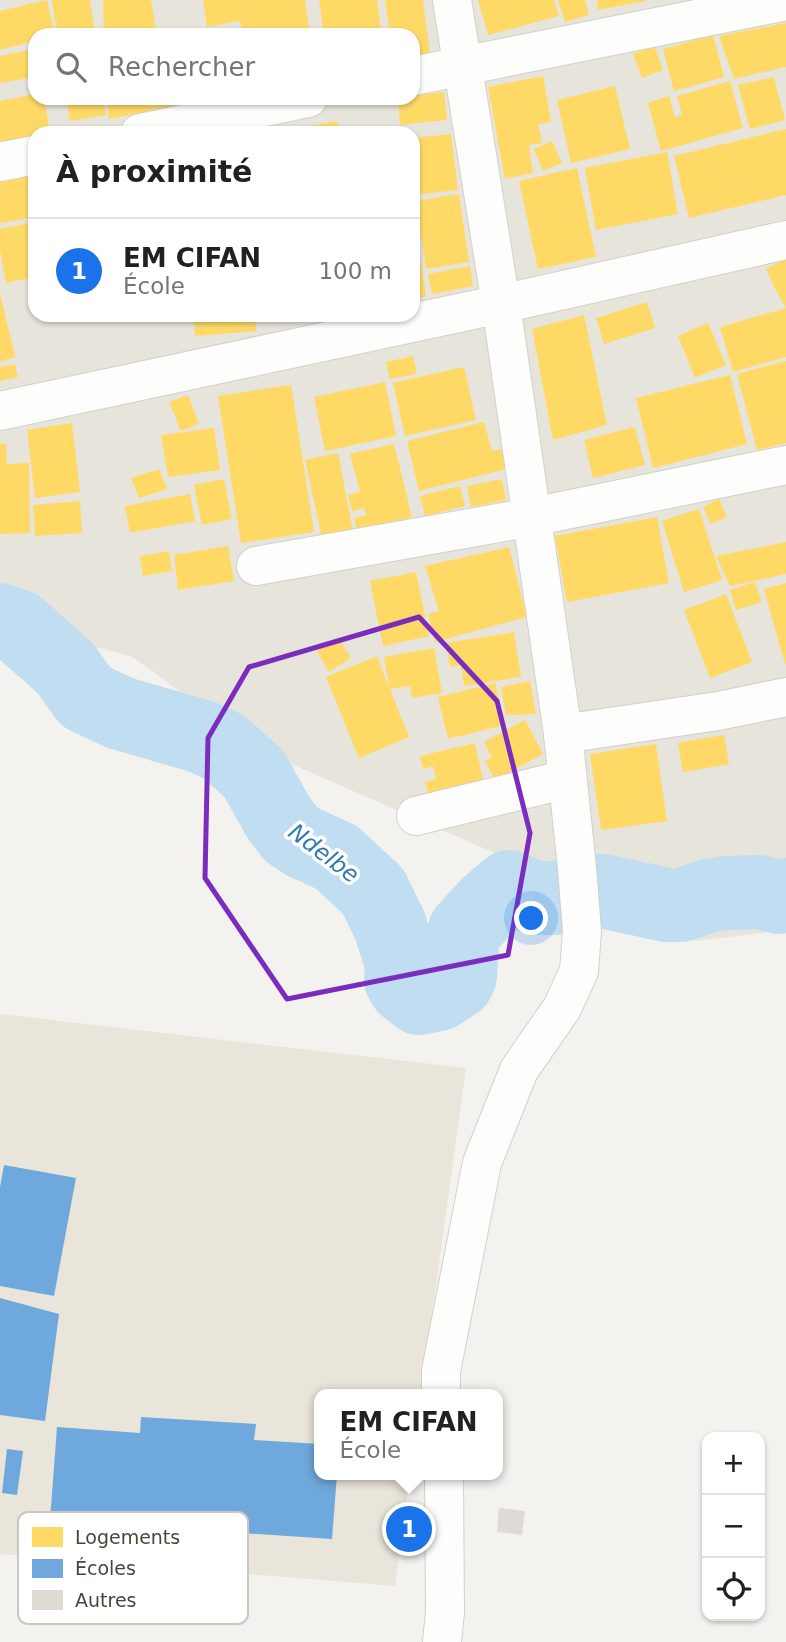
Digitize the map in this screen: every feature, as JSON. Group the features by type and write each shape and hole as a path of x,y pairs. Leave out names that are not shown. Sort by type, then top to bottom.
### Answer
{"street":[{"path":"440,1389 441,1371 482,1163 519,1070 562,1008 579,971 582,932 563,734 501,304 452,0"},
{"path":"420,75 786,1"},
{"path":"174,126 274,105"},
{"path":"0,162 28,156"},
{"path":"420,321 786,240"},
{"path":"0,411 417,322"},
{"path":"256,566 532,517 786,465"},
{"path":"563,734 718,711 786,697"},
{"path":"416,816 567,779"},
{"path":"442,1642 445,1612 444,1480"}],"highlighted area":[{"path":"419,617 497,701 530,833 508,955 287,999 205,878 208,738 249,667"}],"shaded area":[{"path":"0,0 786,0 786,930 696,941 264,752 131,656 0,623"},
{"path":"0,1014 466,1068 422,1389 314,1389 314,1480 409,1480 395,1586 248,1574 248,1512 18,1512 18,1555 0,1554"}],"building: Logements":[{"path":"47,0 53,28 28,28 28,43 0,50 0,11"},
{"path":"52,0 90,0 94,28 56,28"},
{"path":"103,0 151,0 156,28 104,28"},
{"path":"203,0 305,0 309,28 242,28 240,21 207,27"},
{"path":"319,0 377,0 381,28 323,28"},
{"path":"385,0 423,0 430,54 420,56 420,28 389,28"},
{"path":"478,0 554,0 559,16 488,35"},
{"path":"558,0 585,0 589,15 565,22"},
{"path":"597,0 646,0 646,1 598,10"},
{"path":"786,23 786,67 734,79 719,36"},
{"path":"713,35 724,77 674,91 663,49"},
{"path":"654,45 663,70 642,78 633,54"},
{"path":"28,50 28,78 0,83 0,56"},
{"path":"543,76 551,122 538,124 542,143 529,145 533,173 505,179 488,87"},
{"path":"774,77 785,120 750,129 738,85"},
{"path":"730,81 743,128 661,151 648,103 669,96 675,117 682,115 677,96"},
{"path":"615,86 630,149 571,163 557,100"},
{"path":"444,92 447,120 400,125 399,105 420,105 420,94"},
{"path":"28,95 28,105 45,105 49,126 28,126 28,136 0,142 0,101"},
{"path":"67,105 104,105 106,115 70,121"},
{"path":"108,105 182,105 109,119"},
{"path":"337,121 338,126 311,126"},
{"path":"786,129 786,195 689,218 674,156"},
{"path":"451,134 458,190 420,194 420,137"},
{"path":"552,141 562,163 543,171 534,149"},
{"path":"667,152 678,214 596,230 585,168"},
{"path":"28,166 28,218 0,223 0,171"},
{"path":"577,168 596,257 538,269 519,181"},
{"path":"459,194 469,262 426,269 420,228 420,200"},
{"path":"28,223 28,278 6,283 0,250 0,229"},
{"path":"420,256 426,296 420,297"},
{"path":"786,258 786,308 766,269"},
{"path":"470,266 473,286 432,294 428,274"},
{"path":"0,293 15,357 0,362"},
{"path":"647,302 655,328 604,344 596,318"},
{"path":"786,308 786,357 733,372 720,327"},
{"path":"584,315 607,425 553,440 532,329"},
{"path":"194,322 255,322 256,331 195,336"},
{"path":"708,323 726,365 695,378 678,336"},
{"path":"413,356 417,374 390,379 386,362"},
{"path":"786,361 786,443 757,450 737,374"},
{"path":"15,364 18,377 0,381 0,367"},
{"path":"464,367 476,420 405,436 393,383"},
{"path":"730,375 747,444 653,468 636,398"},
{"path":"385,382 396,436 325,451 314,397"},
{"path":"291,385 314,532 241,543 218,396"},
{"path":"188,395 199,424 181,431 169,402"},
{"path":"484,422 492,451 501,449 506,469 419,491 407,441"},
{"path":"72,423 80,492 35,498 27,430"},
{"path":"635,427 645,465 593,478 584,440"},
{"path":"214,428 220,470 168,477 161,435"},
{"path":"6,443 7,464 29,463 30,533 0,534 0,444"},
{"path":"394,444 412,517 357,531 354,518 366,515 364,508 352,511 348,495 360,492 350,454"},
{"path":"338,453 353,531 322,538 305,460"},
{"path":"159,469 167,489 139,498 131,478"},
{"path":"224,479 232,519 202,525 194,485"},
{"path":"502,479 506,500 471,507 467,486"},
{"path":"460,486 465,506 425,516 420,496"},
{"path":"190,494 195,521 130,533 125,506"},
{"path":"719,499 727,517 711,524 703,507"},
{"path":"80,501 82,533 35,536 33,505"},
{"path":"699,509 722,580 684,592 662,521"},
{"path":"657,517 669,583 567,602 555,536"},
{"path":"786,542 786,574 730,586 716,556"},
{"path":"228,546 234,581 178,590 174,555"},
{"path":"509,547 527,617 435,642 428,614 439,611 425,566"},
{"path":"169,551 172,571 143,576 140,556"},
{"path":"416,572 429,636 383,646 370,581"},
{"path":"755,582 762,602 736,610 730,590"},
{"path":"786,583 786,664 785,664 764,589"},
{"path":"726,594 752,662 710,678 684,610"},
{"path":"514,632 521,677 464,686 461,665 450,667 446,643"},
{"path":"338,637 351,658 329,672 316,650"},
{"path":"434,648 442,693 412,698 410,686 390,689 409,737 359,758 326,677 377,656 389,688 384,657"},
{"path":"530,681 536,714 506,715 501,687"},
{"path":"495,683 505,725 448,739 438,697"},
{"path":"525,720 543,754 495,780 485,761 492,757 484,742"},
{"path":"724,735 729,764 683,772 678,743"},
{"path":"475,743 483,780 428,793 425,782 436,779 433,766 423,769 420,756"},
{"path":"656,744 667,821 601,830 590,754"}],"building: Écoles":[{"path":"4,1165 76,1178 54,1296 0,1286 0,1187"},
{"path":"0,1298 59,1314 45,1421 0,1415"},
{"path":"141,1417 256,1424 254,1440 314,1444 314,1480 337,1480 332,1539 248,1533 248,1512 51,1512 57,1427 140,1433"},
{"path":"7,1449 23,1451 17,1495 2,1493"}],"building: Autres":[{"path":"499,1508 525,1511 522,1535 497,1532"}],"waterway":[{"name":"Ndelbe","path":"0,620 19,627 65,668 86,697 120,713 203,737 224,747 243,764 254,774 278,817 291,834 336,857 373,891 390,926 402,963 401,980 405,987 419,998 439,994 457,982 465,930 509,887 535,898 603,891 667,905 681,905 725,893 760,892 779,897 786,895"}],"place":[{"name":"EM CIFAN","path":"409,1529"}]}
